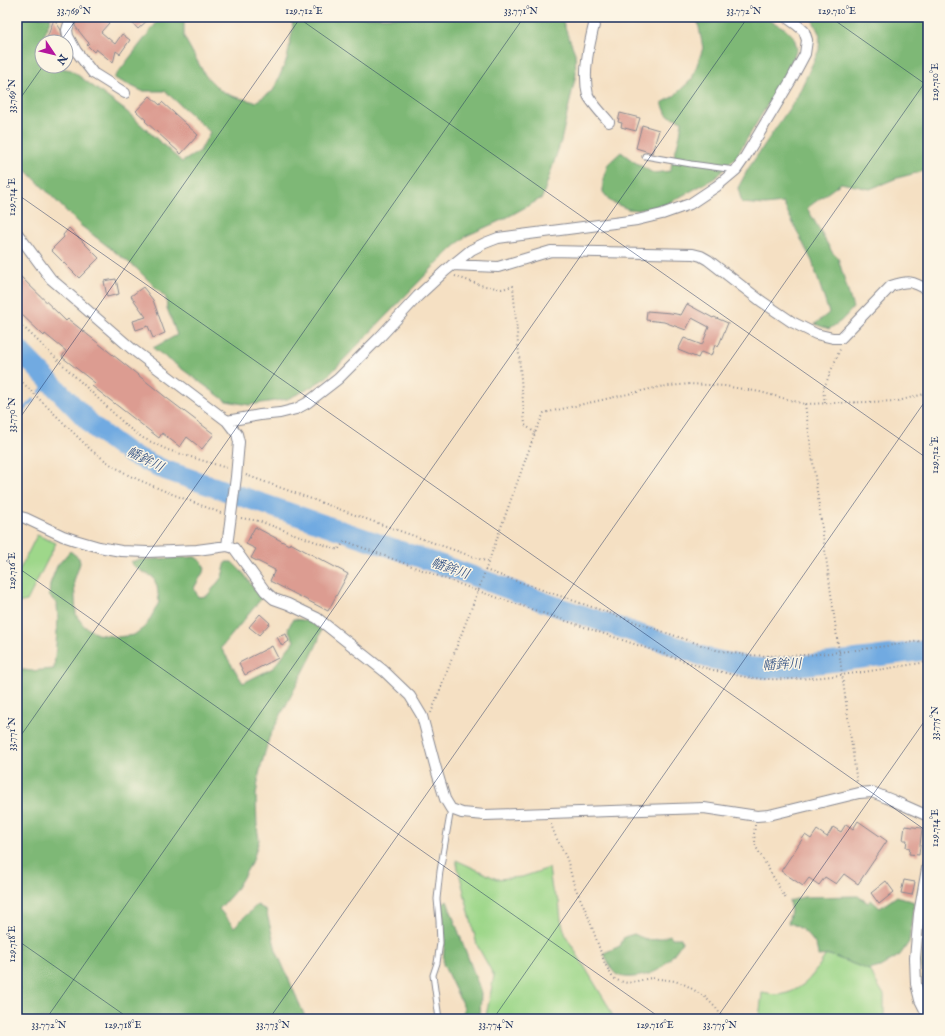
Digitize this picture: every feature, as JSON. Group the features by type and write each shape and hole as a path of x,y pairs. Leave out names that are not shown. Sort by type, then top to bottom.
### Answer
{"street":[{"path":"71,17 67,30 68,36 76,51 93,72 124,93"},
{"path":"596,17 590,39 586,75 589,96 609,122"},
{"path":"227,421 280,413 296,409 307,403 338,378 379,338 418,296 449,268 471,250 485,243 498,238 637,220 662,214 690,204 717,186 736,170 754,144 805,54 807,40 804,31 786,17"},
{"path":"17,233 51,278 132,349 227,421 237,434 239,442 237,474 227,546"},
{"path":"449,268 498,267 551,251 693,254 708,260 761,302 792,322 816,334 833,338 841,338 891,286 902,282 909,282 917,284 928,290"},
{"path":"17,516 25,518 75,540 120,551 148,552 197,550 227,546 234,548 265,591 274,599 317,618 384,671 410,696 422,716 445,799 451,808 462,813 485,815 704,808 757,816 769,815 859,793 872,792 928,816"},
{"path":"928,864 919,914 915,958 916,984 920,1000 928,1016"}],"lane":[{"path":"645,156 736,170"},
{"path":"439,1019 433,975 437,963 440,943 437,899 451,808"}],"path":[{"path":"449,268 456,277 480,286 502,289 513,286 525,425 535,433"},
{"path":"17,321 129,428 143,438 168,450 488,562"},
{"path":"825,403 823,390 842,345 841,338"},
{"path":"17,377 91,450 130,476 167,492 338,550 345,541 478,591 705,668 740,676 766,679 812,678 928,662"},
{"path":"425,728 478,591 535,433 544,413 659,387 690,384 725,386 760,392 806,404 898,401 928,393"},
{"path":"806,404 859,793"},
{"path":"485,570 716,650 749,655 796,656 839,652 928,640"},
{"path":"547,813 555,835 567,859 574,885 587,913 605,964 613,978 628,983 651,978 681,983 706,997 724,1019"},
{"path":"757,816 754,834 756,846 786,899"}],"green space":[{"path":"17,17 51,17 45,34 34,34 34,74 74,74 74,72 126,111 182,162 200,151 210,132 165,91 142,91 114,78 161,17 184,17 184,37 205,75 220,90 232,96 255,102 273,91 287,59 293,27 291,17 561,17 575,53 576,74 561,141 542,198 504,219 466,236 438,262 327,377 306,390 287,399 249,405 226,401 153,348 177,335 167,308 166,298 136,268 80,225 28,172 17,165"},
{"path":"697,17 763,17 786,29 794,37 797,49 786,74 736,157 715,178 665,205 638,210 628,209 611,202 603,192 603,179 608,164 621,152 653,173 670,171 680,135 682,121 667,115 662,103 674,96 692,79 703,48"},
{"path":"811,17 928,17 928,170 897,178 870,189 841,183 807,208 832,252 838,258 853,308 841,321 829,329 815,324 829,313 812,261 783,203 765,205 742,203 738,188 748,169 797,97 819,50 820,35"},
{"path":"37,535 56,543 27,601 17,603 17,571 19,571"},
{"path":"70,551 79,558 80,563 74,581 76,615 84,626 97,634 118,637 134,635 146,626 159,602 157,586 153,577 136,568 130,562 138,560 195,557 202,562 205,569 194,588 198,597 207,596 222,577 226,562 232,562 244,574 261,599 221,648 243,683 273,668 294,641 288,629 293,619 308,622 321,630 318,642 310,659 269,738 259,774 256,796 259,840 253,860 235,891 219,909 234,927 257,905 266,910 276,950 306,1019 17,1019 17,669 31,671 54,669 58,619 57,604 49,596 50,584 57,566"},
{"path":"456,860 497,879 522,877 549,868 552,890 559,901 561,920 566,936 607,1004 614,1019 487,1019 486,1016 494,976 477,945"},
{"path":"858,896 868,903 871,900 880,908 897,896 914,902 909,942 900,955 880,967 869,970 830,955 818,956 816,946 808,935 800,928 788,923 791,911 789,901 804,897"},
{"path":"447,901 481,992 480,1019 460,1019 464,1008 443,964 445,936 442,905"},
{"path":"634,934 652,940 670,935 672,938 681,938 682,942 671,957 658,970 649,974 631,977 620,976 612,970 604,953 620,946 624,937"},
{"path":"923,952 928,952 928,998 923,975"},
{"path":"830,955 869,970 884,995 884,1019 759,1019 762,993 781,995 791,992 809,980 825,956"}],"building":[{"path":"77,17 102,17 109,23 101,32 115,44 122,34 130,40 120,54 116,51 113,63 96,49 94,52 87,45 89,43 75,26"},
{"path":"127,17 151,17 138,29"},
{"path":"54,19 61,30 62,34 48,34"},
{"path":"150,96 160,105 162,102 198,135 181,154 136,111"},
{"path":"620,113 640,118 636,131 621,127 622,123 618,122"},
{"path":"642,125 659,130 652,153 636,148"},
{"path":"69,228 99,258 79,278 51,250 64,237 63,235"},
{"path":"17,273 66,321 68,319 214,434 202,449 187,437 180,447 162,433 159,438 92,386 95,383 62,357 66,351 45,334 44,336 17,310"},
{"path":"116,279 119,294 107,297 104,281"},
{"path":"143,287 153,300 165,333 153,338 148,326 136,330 133,321 146,317 131,296"},
{"path":"687,304 713,318 714,317 728,323 718,347 715,345 711,356 701,352 698,358 678,350 684,338 702,345 709,327 692,318 686,330 664,322 646,320 647,311 681,315"},
{"path":"255,527 289,545 290,543 348,574 328,611 270,581 275,570 251,558 256,549 246,544"},
{"path":"260,614 270,623 259,635 249,627"},
{"path":"286,634 289,641 282,646 277,637"},
{"path":"272,646 278,658 245,675 239,663"},
{"path":"858,821 887,841 858,884 844,874 836,884 825,877 819,885 809,878 803,886 781,871 805,835 811,839 817,830 827,837 833,827 841,832 846,824 853,829"},
{"path":"905,826 922,828 919,855 909,854 910,848 906,847 907,840 903,840"},
{"path":"904,880 915,882 912,895 901,893"},
{"path":"886,881 894,892 879,904 871,893"}],"waterway":[{"name":"幡鉾川","path":"17,348 96,429 130,454 165,470 707,658 750,667 769,669 928,650"},
{"path":"40,392 50,382"},
{"path":"17,416 33,400"}]}
